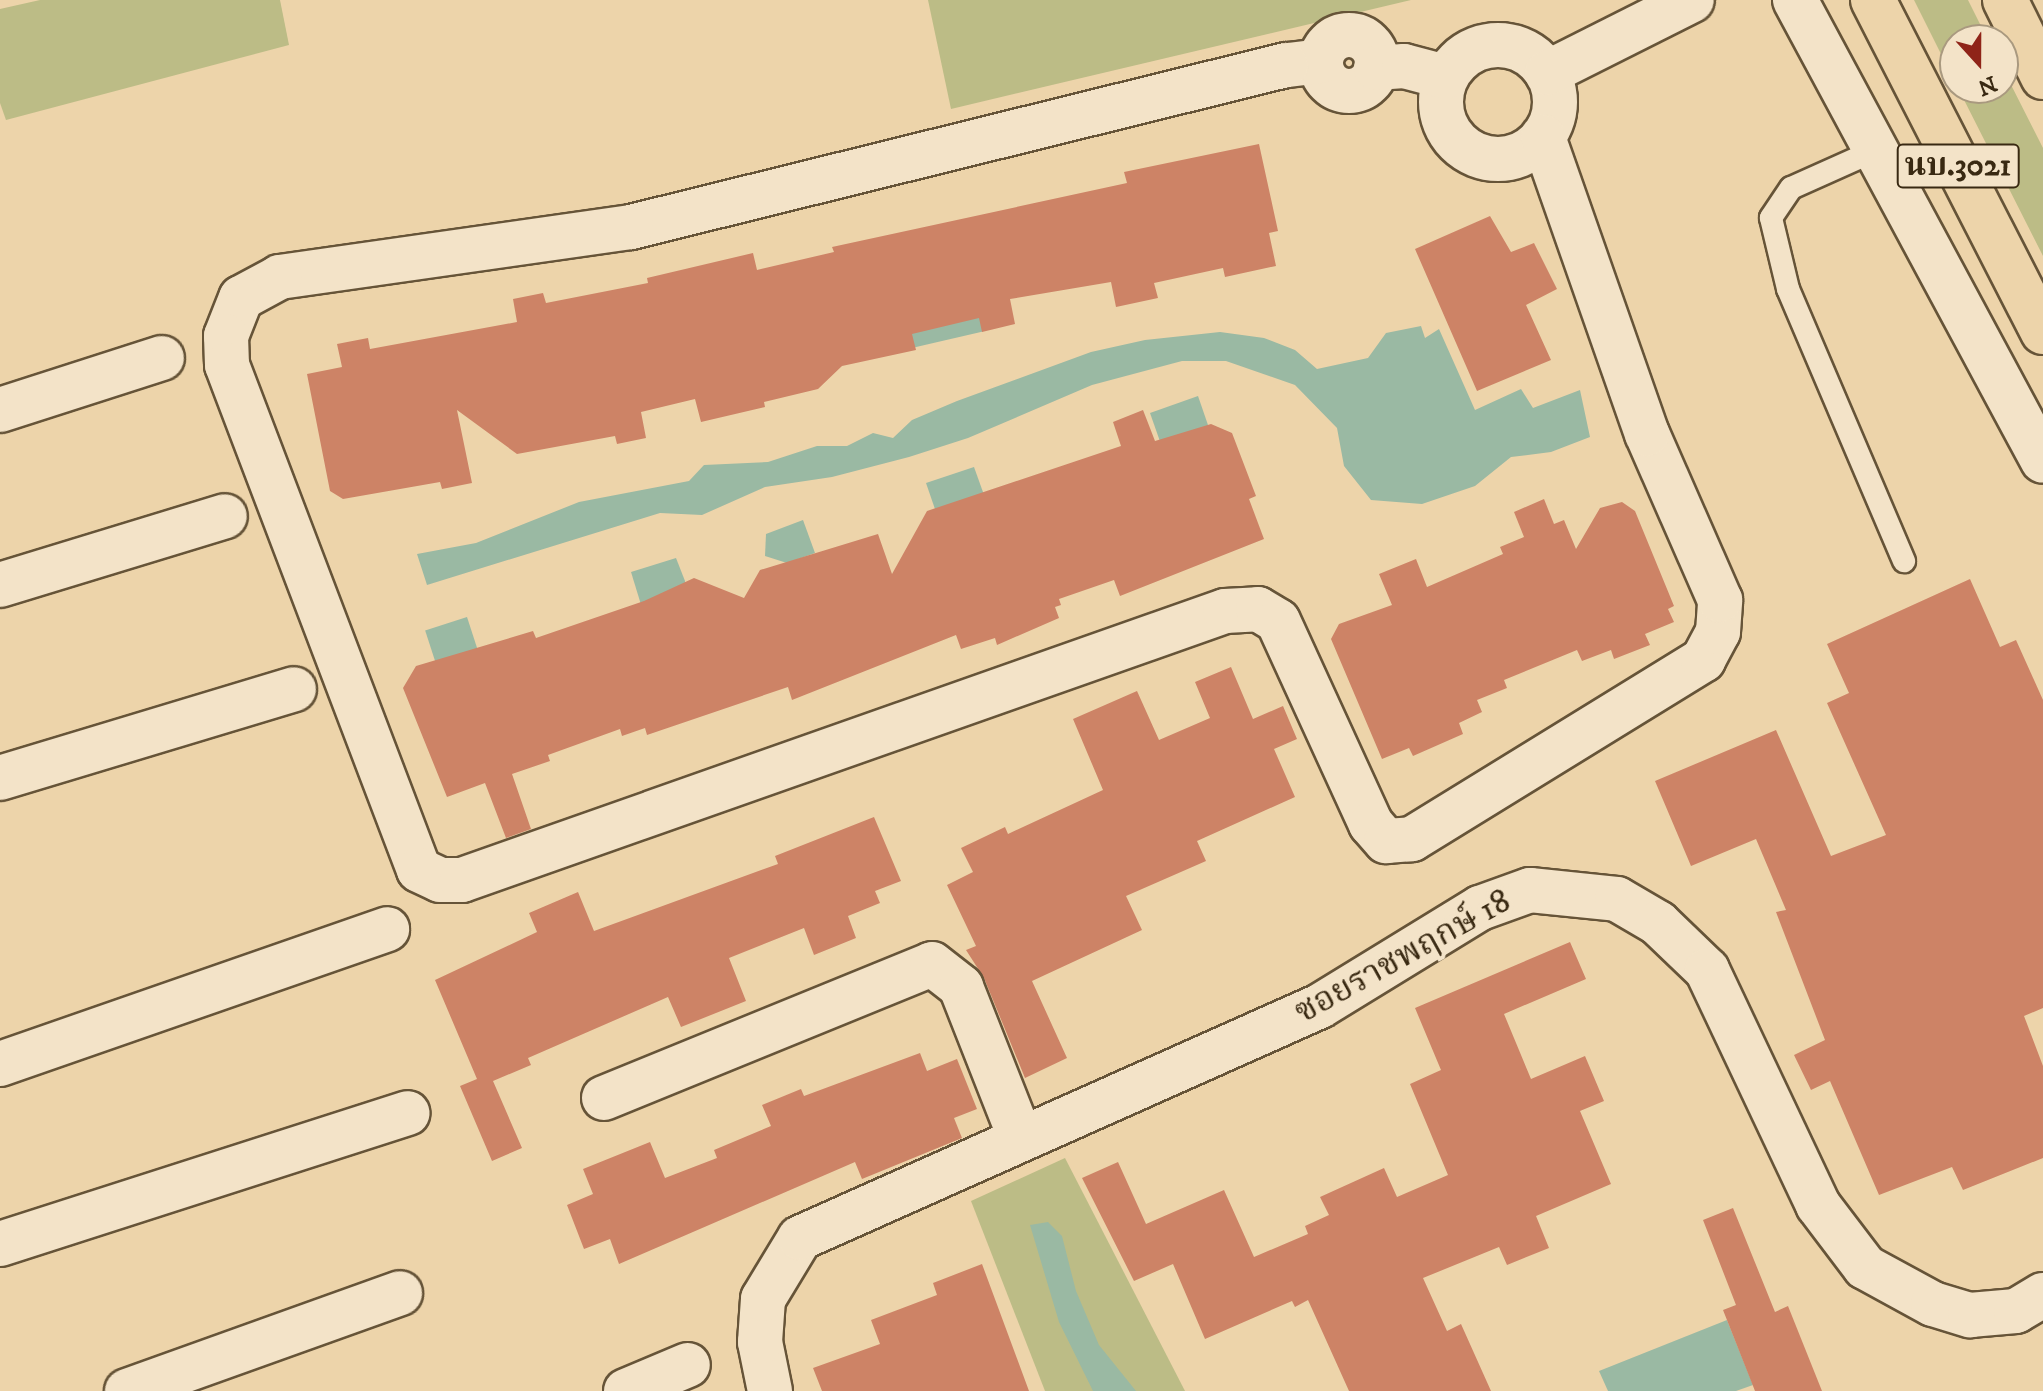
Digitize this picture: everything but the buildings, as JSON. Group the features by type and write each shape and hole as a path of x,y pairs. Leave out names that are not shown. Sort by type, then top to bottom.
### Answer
{"main road":[{"name":"นบ.3021","path":"1873,0 2043,332"},
{"path":"2005,0 2043,77"}],"street":[{"path":"1547,73 1692,0"},
{"name":"นบ.3021","path":"1795,0 2043,461"},
{"path":"1493,44 1530,54 1547,73 1556,103 1543,137 1530,150 1494,159 1460,146 1441,115 1446,77 1457,60 1493,44"},
{"path":"1446,77 1404,66 1376,68 1367,84 1350,90 1332,85 1321,61 1286,65 631,227 280,277 241,298 226,336 227,365 419,870 440,880 462,880 1225,611 1258,609 1278,621 1371,824 1386,841 1412,839 1703,660 1718,632 1720,600 1647,434 1543,137"},
{"path":"0,410 162,358"},
{"path":"0,585 225,516"},
{"path":"0,778 294,689"},
{"name":"ซอยราชพฤกษ์ 18","path":"770,1391 760,1342 763,1299 800,1238 1320,1006 1510,894 1558,891 1617,899 1658,923 1707,970 1818,1205 1865,1267 1933,1304 1970,1315 2016,1311 2043,1295"},
{"path":"0,1064 387,929"},
{"path":"604,1098 932,964 961,987 1021,1139"},
{"path":"0,1244 407,1113"},
{"path":"127,1391 400,1293"},
{"path":"626,1391 688,1365"}],"lane":[{"path":"1876,150 1791,188 1771,218 1788,289 1904,561"}],"green space":[{"path":"40,0 280,0 289,45 6,120 0,103 0,9"},
{"path":"928,0 1411,0 951,109"},
{"path":"1914,0 1968,0 1980,24 1939,24 1939,50"},
{"path":"2019,101 2043,148 2043,256 1966,104 2019,104"},
{"path":"1065,1158 1185,1391 1045,1391 971,1201"}],"shaded area":[{"path":"979,314 983,332 903,350 899,332"},
{"path":"1421,326 1425,338 1439,329 1475,410 1521,389 1533,408 1580,390 1590,437 1551,452 1511,457 1475,486 1422,504 1371,500 1344,466 1337,428 1295,385 1226,361 1182,361 1092,385 968,438 909,457 832,477 765,487 702,515 660,513 427,585 417,554 476,543 579,502 689,481 704,465 768,462 817,446 847,446 873,433 893,438 912,420 1091,352 1145,340 1220,332 1264,338 1295,350 1317,369 1368,358 1386,333"},
{"path":"1198,396 1209,428 1169,467 1150,413"},
{"path":"974,467 993,520 937,515 926,483"},
{"path":"803,520 815,553 787,563 765,556 766,534"},
{"path":"676,558 685,581 682,622 650,634 631,572"},
{"path":"467,617 497,709 455,723 425,631"},
{"path":"1048,1222 1062,1236 1076,1291 1099,1345 1136,1391 1093,1391 1059,1322 1030,1225"},
{"path":"1727,1320 1753,1385 1736,1391 1608,1391 1599,1371"}]}
